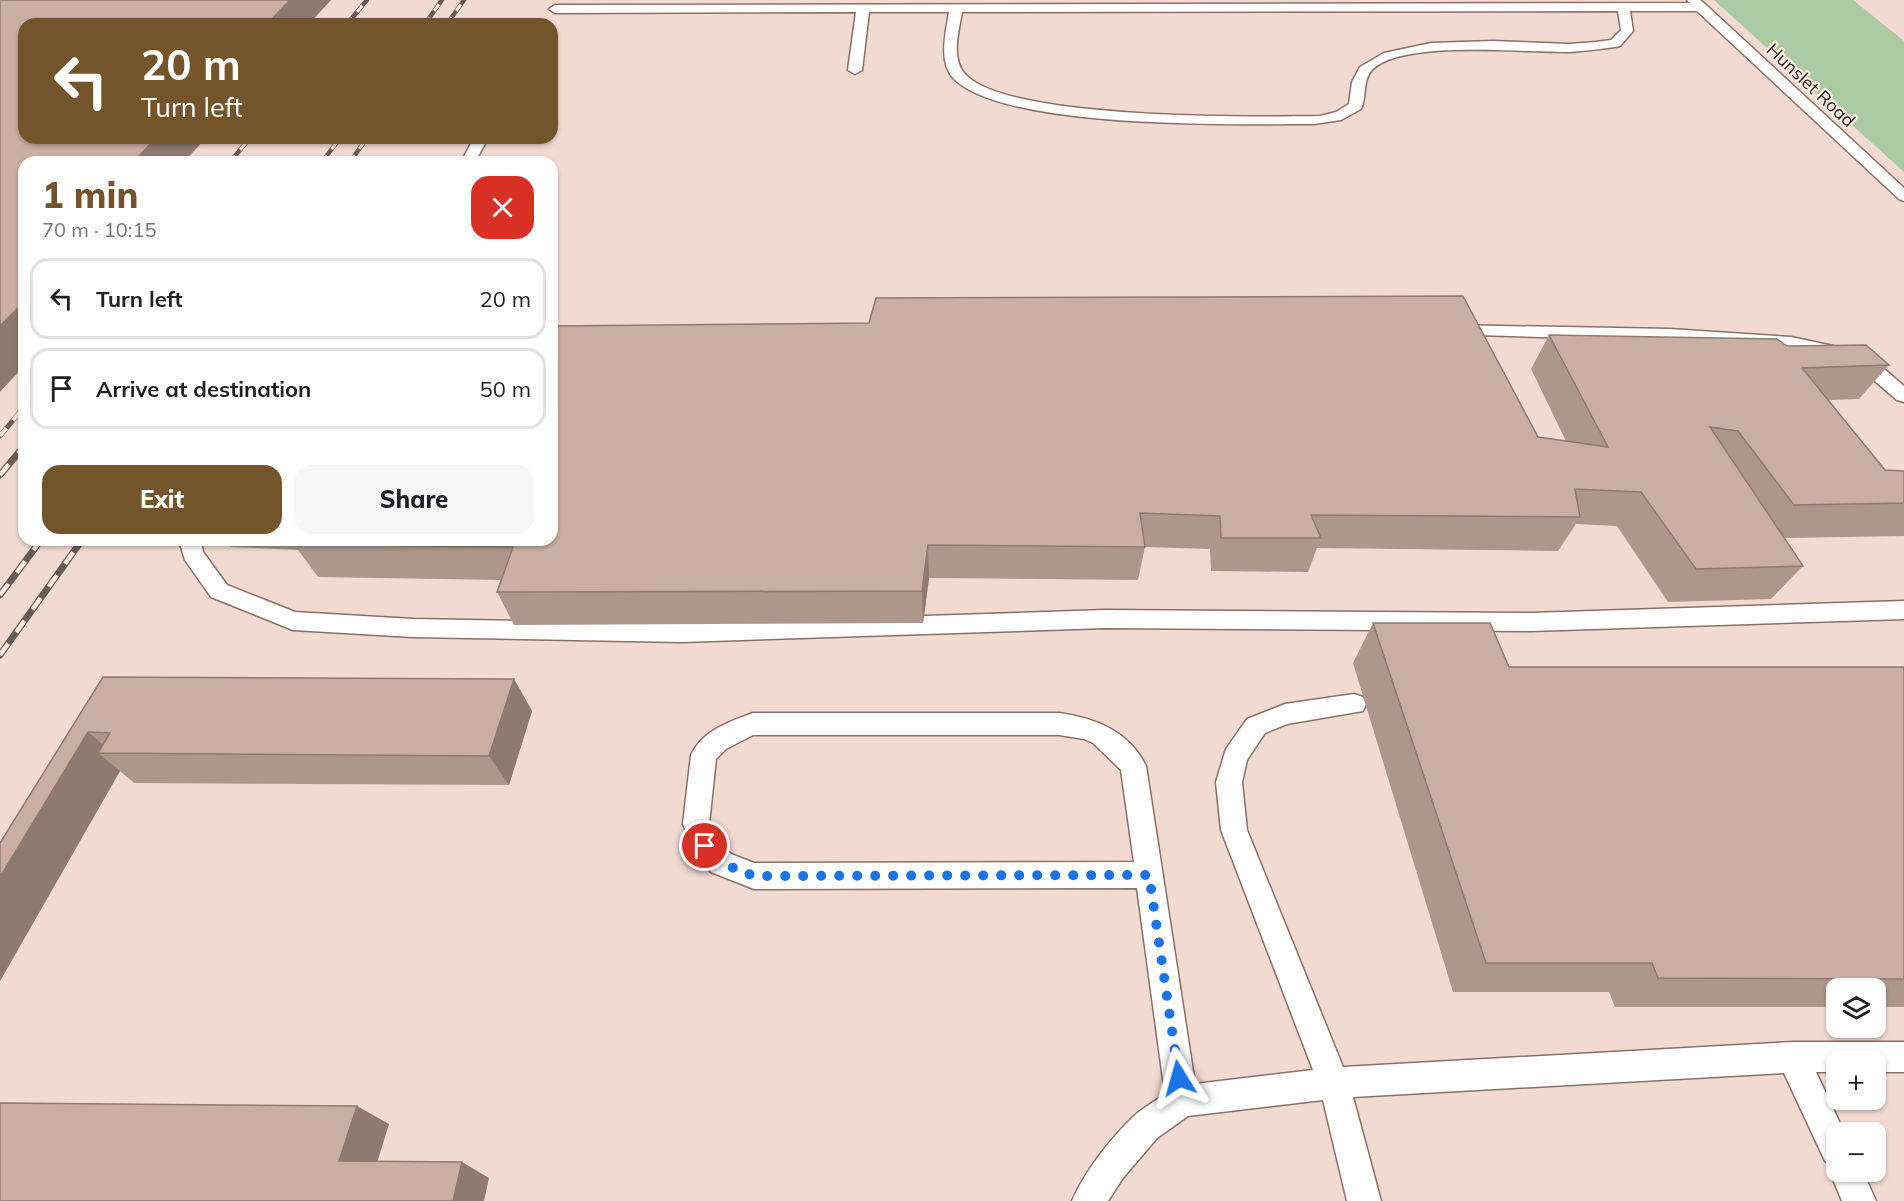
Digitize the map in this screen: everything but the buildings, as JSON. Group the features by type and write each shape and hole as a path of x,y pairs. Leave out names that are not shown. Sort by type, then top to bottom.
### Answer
{"lane":[{"path":"549,18 556,4 749,4 863,9 956,9 1058,4 1367,4 1624,8 1697,4"},
{"name":"Hunslet Road","path":"1697,4 1904,196"},
{"path":"956,9 950,57 958,77 975,89 1006,102 1092,114 1331,120 1345,115 1356,106 1359,82 1367,67 1389,56 1431,47 1493,45 1569,48 1615,43 1627,31 1624,8"},
{"path":"855,70 863,9"},
{"path":"1437,329 1650,334 1794,343 1845,356 1876,370 1904,396"},
{"path":"191,546 193,554 219,591 293,621 413,628 682,633 1105,619 1531,622 1904,610"},
{"path":"1353,704 1285,714 1256,726 1235,757 1229,782 1234,830 1334,1083 1364,1201"},
{"path":"1149,875 754,876 721,863 705,846 696,824 704,755 717,741 753,724 1059,724 1088,727 1112,741 1133,766 1149,875 1182,1101"},
{"path":"1793,1057 1826,1128"},
{"path":"1089,1201 1112,1167 1146,1127 1182,1101 1334,1083 1793,1057 1904,1058"},
{"path":"1850,1182 1859,1201"}],"shaded area":[{"path":"0,0 1904,0 1904,1201 0,1201"}],"green space":[{"path":"1714,0 1853,0 1904,41 1904,172"}],"railway":[{"path":"352,18 367,0"},
{"path":"429,18 442,0"},
{"path":"451,18 464,0"},
{"path":"235,156 245,144"},
{"path":"326,156 336,144"},
{"path":"354,156 363,144"},
{"path":"0,436 18,414"},
{"path":"0,475 18,453"},
{"path":"0,595 37,546"},
{"path":"0,655 78,546"}],"route":[{"path":"705,846 721,863 754,876 1149,875 1179,1078"}]}
